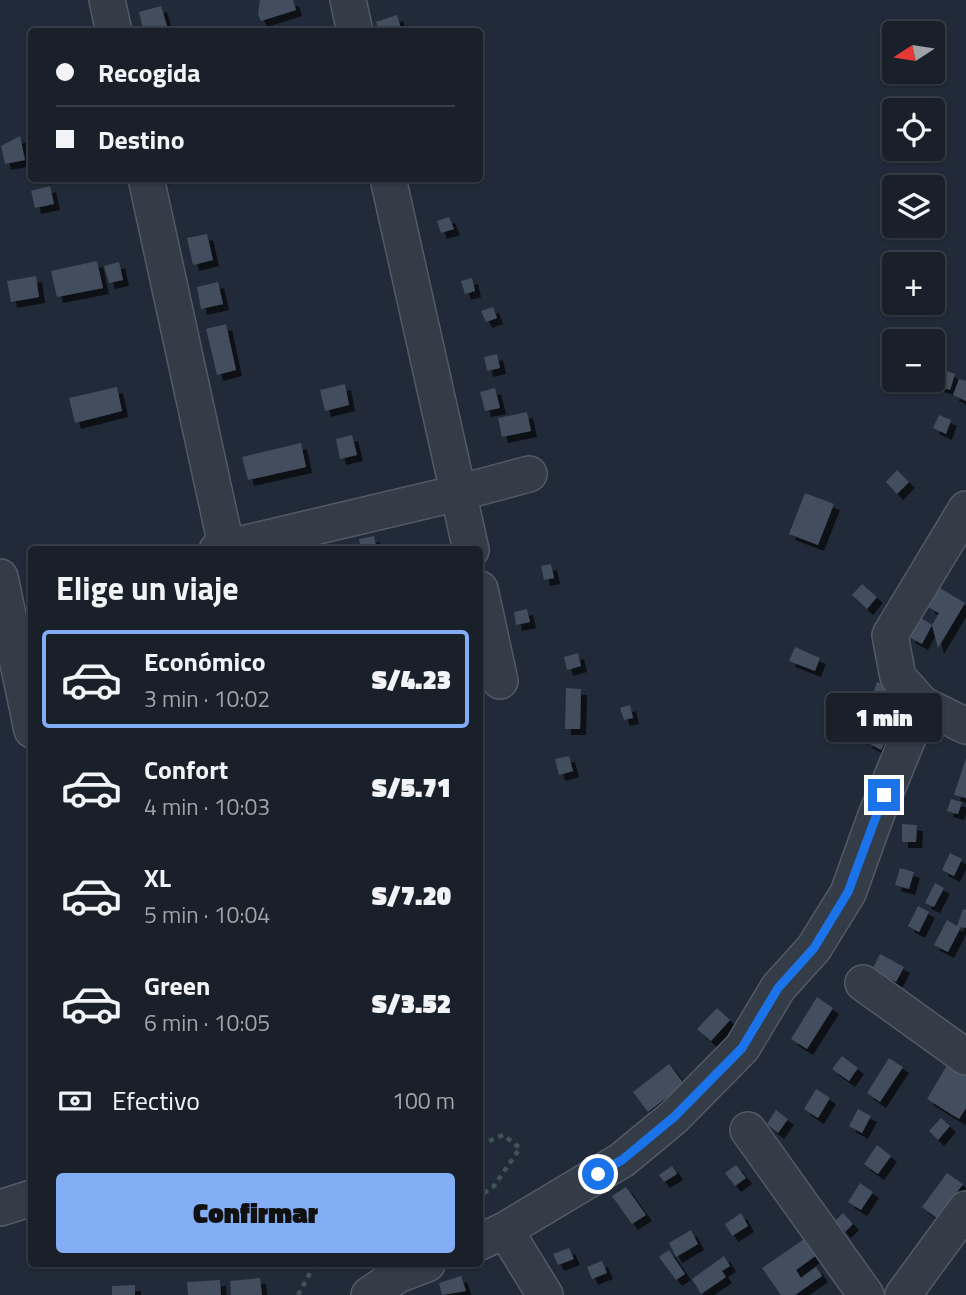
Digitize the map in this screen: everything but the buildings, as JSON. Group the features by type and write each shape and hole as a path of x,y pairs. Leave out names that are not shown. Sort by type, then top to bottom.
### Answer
{"street":[{"path":"107,0 113,28"},
{"path":"348,0 354,28"},
{"path":"147,182 223,546"},
{"path":"388,182 470,546"},
{"path":"237,546 529,474"},
{"path":"966,509 890,635 898,677 922,704 966,726"},
{"path":"9,592 28,706"},
{"path":"483,603 500,681"},
{"path":"545,1295 492,1236 622,1160 674,1117 742,1048 778,988 814,948 848,892 922,704"},
{"path":"863,983 966,1057"},
{"path":"748,1130 866,1295"},
{"path":"0,1208 28,1199"},
{"path":"904,1295 966,1209"},
{"path":"369,1295 398,1275 420,1267"}],"path":[{"path":"483,1143 503,1136 520,1149 494,1186 483,1194"},
{"path":"298,1295 314,1267"}],"route":[{"path":"598,1174 622,1160 674,1117 742,1048 778,988 814,948 848,892 884,795"}]}
